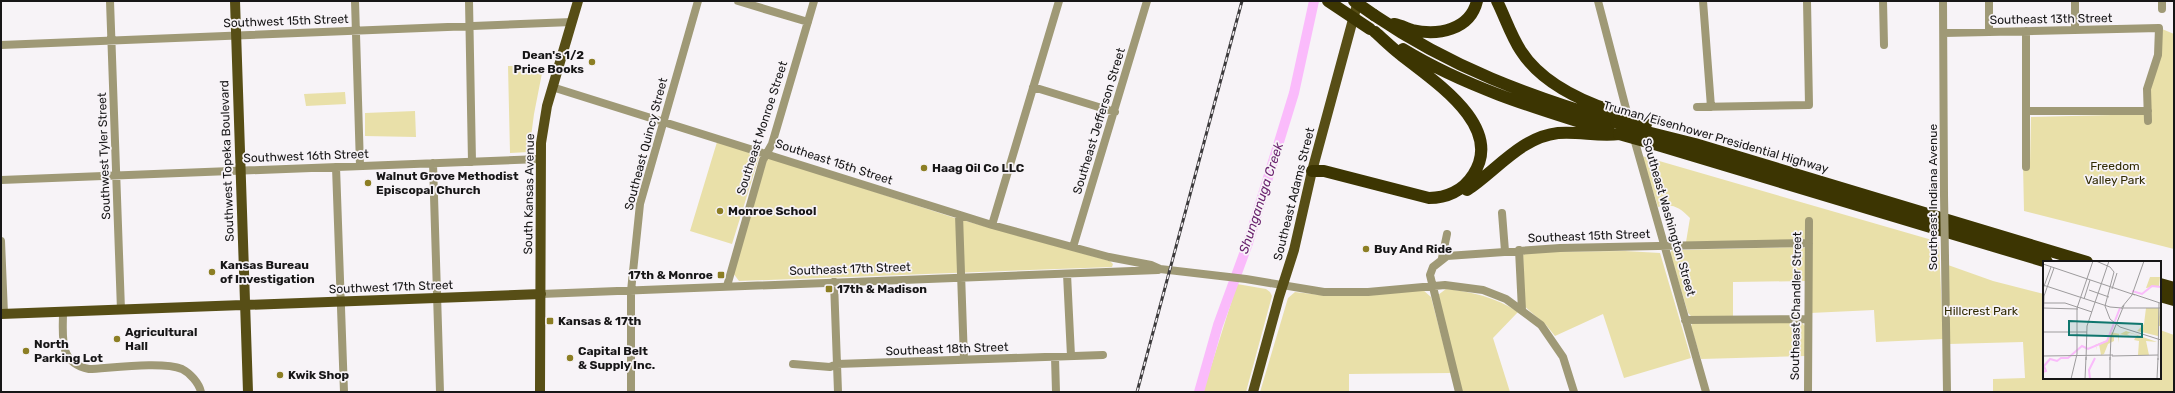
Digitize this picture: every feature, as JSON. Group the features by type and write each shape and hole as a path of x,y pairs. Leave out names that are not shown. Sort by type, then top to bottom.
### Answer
{"highway":[{"name":"Truman/Eisenhower Presidential Highway","path":"1328,1 1406,51 1490,91 1515,101 1616,123"},
{"name":"Truman/Eisenhower Presidential Highway","path":"1354,1 1416,43 1495,82 1535,97 2044,261"},
{"path":"1378,18 1412,30 1431,32 1446,31 1466,20 1474,10 1477,1"},
{"path":"1497,1 1521,51 1535,68 1567,92 1593,105 1616,123 1648,133"},
{"path":"1312,171 1324,171 1409,194 1436,198 1456,191 1464,186 1475,172 1480,156 1480,146 1477,130 1470,116 1434,80 1372,30"},
{"path":"1312,171 1322,177 1419,203 1435,203 1458,196 1520,149 1542,137 1558,133 1602,136 1616,123"},
{"name":"Truman/Eisenhower Presidential Highway","path":"1648,133 1696,144 2084,261"},
{"path":"2161,284 2174,288"},
{"path":"2161,296 2174,300"}],"main road":[{"name":"Southwest Topeka Boulevard","path":"235,1 248,392"},
{"name":"South Kansas Avenue","path":"540,392 542,294 540,159 542,129 552,87 578,1"},
{"name":"Southeast Adams Street","path":"1253,392 1294,250 1312,171 1358,1"},
{"name":"Southwest 17th Street","path":"2,314 542,294"}],"street":[{"name":"Southwest Tyler Street","path":"110,1 122,310"},
{"path":"355,1 360,166"},
{"path":"468,1 472,162"},
{"name":"Southeast Quincy Street","path":"631,392 630,291 640,204 698,1"},
{"path":"738,1 808,22"},
{"name":"Southeast Monroe Street","path":"727,286 763,160 772,144 814,1"},
{"path":"992,225 1059,1"},
{"name":"Southeast Jefferson Street","path":"1073,248 1115,112 1147,1"},
{"name":"Southeast Washington Street","path":"1598,1 1706,392"},
{"path":"1703,1 1711,107"},
{"path":"1697,107 1809,105 1807,1"},
{"path":"1883,1 1884,45"},
{"name":"Southeast Indiana Avenue","path":"1943,1 1947,392"},
{"path":"1989,1 1989,32"},
{"path":"2075,1 2075,30"},
{"name":"Southwest 15th Street","path":"1,45 572,22"},
{"name":"Southeast 13th Street","path":"1944,33 2159,28 2158,55 2148,85 2148,111"},
{"path":"2026,31 2026,167"},
{"name":"Southeast 15th Street","path":"552,87 767,153 992,225 1073,248 1151,265 1160,269 1338,292 1457,285 1483,290 1506,299 1541,325 1557,346 1568,368 1574,392"},
{"path":"1033,87 1115,112"},
{"path":"2026,111 2148,111 2148,121"},
{"name":"Southwest 16th Street","path":"1,180 540,159"},
{"path":"433,163 440,392"},
{"path":"336,167 344,392"},
{"path":"1502,214 1505,251"},
{"path":"959,215 964,360"},
{"name":"Southeast Chandler Street","path":"1808,392 1807,319 1809,221"},
{"path":"1447,234 1442,258 1431,271 1432,286 1459,392"},
{"path":"1,241 2,314"},
{"name":"Southeast 15th Street","path":"1442,258 1456,254 1519,250 1809,243"},
{"path":"1519,250 1522,310"},
{"path":"1109,257 1115,260 1120,271"},
{"name":"Southeast 17th Street","path":"542,294 1067,274 1160,269"},
{"path":"1067,274 1071,356"},
{"path":"834,282 838,392"},
{"path":"63,312 64,349 69,359 77,366 89,369 172,366 188,373 198,383 201,392"},
{"path":"1685,320 1807,319"},
{"name":"Southeast 18th Street","path":"793,364 830,367 837,364 1103,355"},
{"path":"1055,357 1056,392"}],"green space":[{"name":"Freedom Valley Park","path":"2162,29 2174,34 2174,249 2024,211 2023,164 2030,163 2031,117 2151,114 2151,87"},
{"path":"508,66 542,66 543,68 534,114 529,152 510,153"},
{"path":"345,92 346,104 306,106 304,94"},
{"path":"415,111 416,137 365,136 365,113"},
{"path":"717,142 760,154 732,244 690,231"},
{"path":"1642,156 1939,242 1943,339 1876,342 1874,310 1810,313 1812,240 1686,242 1690,218 1676,207 1658,207"},
{"path":"771,158 955,218 1110,261 1113,264 1112,267 739,281 733,273 767,159"},
{"path":"1805,248 1806,252 1805,281 1733,282 1733,316 1691,316 1688,313 1670,253 1672,250"},
{"path":"1625,251 1660,253 1691,358 1624,378 1603,314 1555,336 1546,325 1524,306 1523,255 1527,252"},
{"name":"Hillcrest Park","path":"1948,265 1993,281 2043,294 2043,379 2161,379 2161,330 2174,335 2174,392 1993,392 1993,379 2025,378 2023,342 1949,344"},
{"path":"1237,284 1266,289 1272,296 1246,392 1203,392"},
{"path":"1446,289 1484,296 1501,302 1518,312 1493,338 1510,392 1460,392 1438,295"},
{"path":"1423,290 1431,297 1451,373 1349,374 1349,392 1260,392 1288,298 1295,292 1329,296"},
{"path":"1692,323 1802,323 1805,326 1805,356 1701,359 1691,327"}],"waterway":[{"name":"Shunganuga Creek","path":"1199,392 1218,325 1248,243 1294,93 1314,1"}],"railway":[{"path":"1137,392 1242,1"}],"place":[{"name":"Dean's 1/2 Price Books","path":"592,62"},
{"name":"Haag Oil Co LLC","path":"924,168"},
{"name":"Walnut Grove Methodist Episcopal Church","path":"368,183"},
{"name":"Monroe School","path":"720,211"},
{"name":"Buy And Ride","path":"1366,249"},
{"name":"Kansas Bureau of Investigation","path":"212,272"},
{"name":"17th & Monroe","path":"721,275"},
{"name":"17th & Madison","path":"829,289"},
{"name":"Kansas & 17th","path":"550,321"},
{"name":"Agricultural Hall","path":"117,339"},
{"name":"North Parking Lot","path":"26,351"},
{"name":"Capital Belt & Supply Inc.","path":"570,358"},
{"name":"Kwik Shop","path":"280,375"}]}
